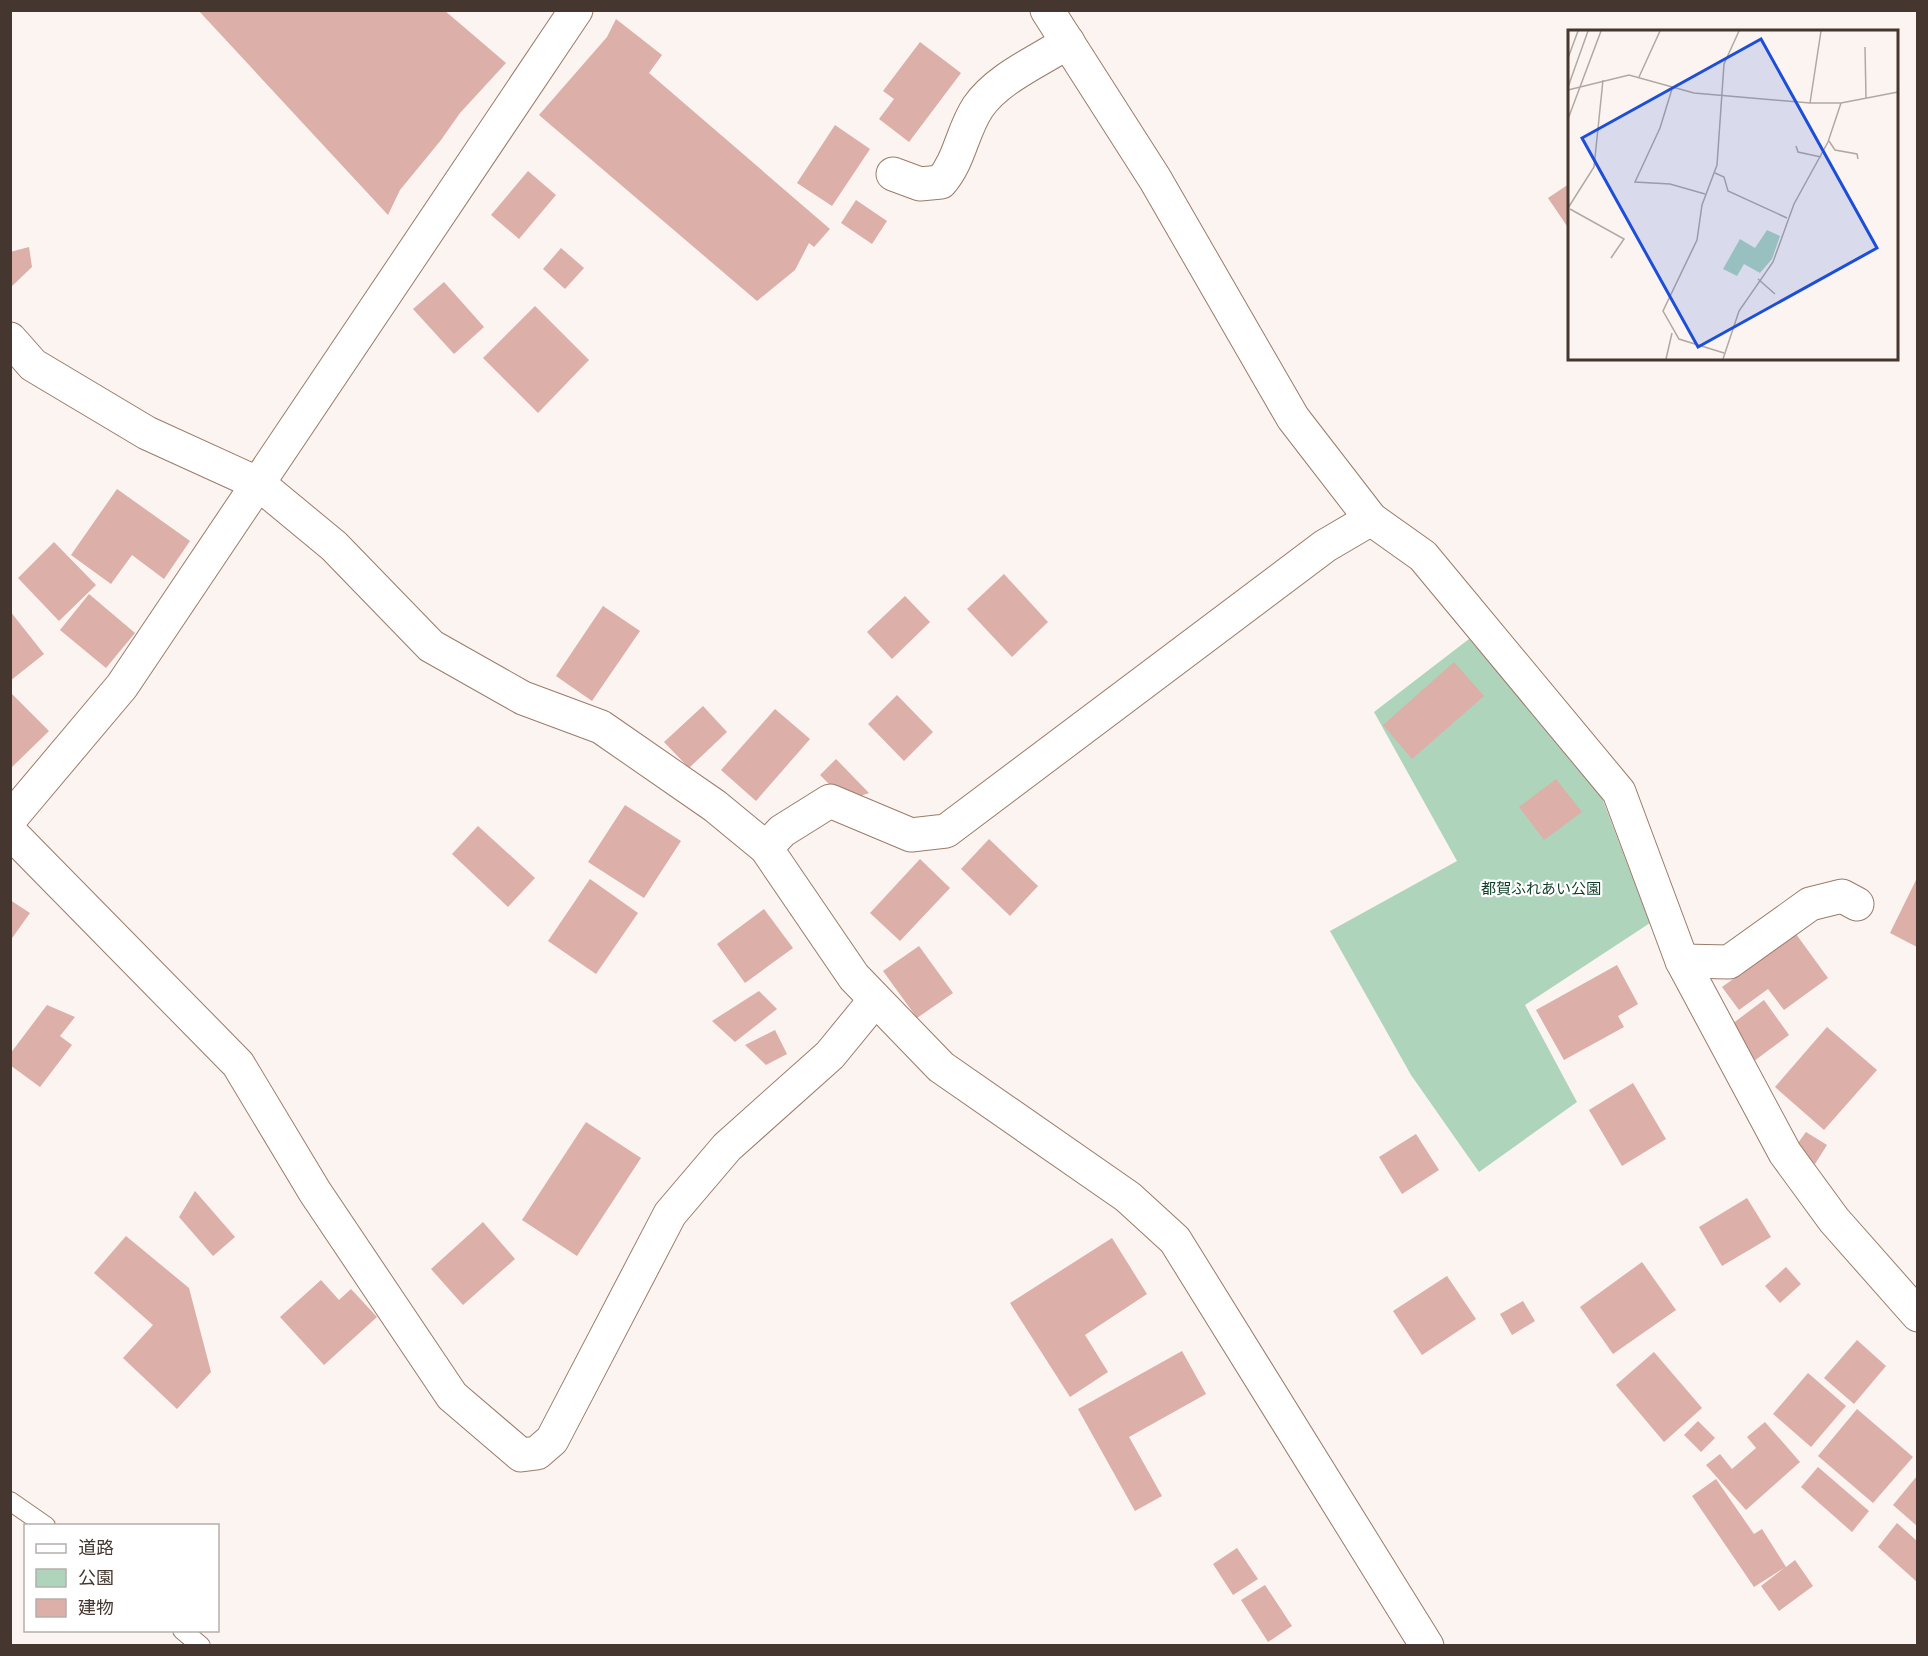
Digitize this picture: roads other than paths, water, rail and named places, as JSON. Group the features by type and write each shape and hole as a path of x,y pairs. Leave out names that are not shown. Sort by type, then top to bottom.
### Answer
{"street":[{"path":"10,819 122,686 576,10"},
{"path":"1047,10 1155,179 1293,418 1371,519 1423,556 1619,792 1682,961 1785,1153 1834,1220 1917,1315"},
{"path":"893,174 920,184 941,182 953,168 969,124 979,106 998,87 1068,42"},
{"path":"10,339 33,365 147,433 258,484 334,546 431,646 523,698 601,727 715,807 766,848 855,977 941,1067 1128,1197 1175,1240 1427,1646"},
{"path":"766,848 782,831 830,801 911,835 946,831 1325,546 1371,519"},
{"path":"10,832 238,1064 315,1192 452,1396 521,1455 537,1453 552,1440 670,1214 727,1147 830,1055 875,1000"},
{"path":"1682,961 1729,962 1810,904 1842,896 1857,903"}],"lane":[{"path":"10,1502 43,1524"},
{"path":"184,1632 201,1646"}],"park label":[{"name":"都賀ふれあい公園","path":"1541,888"}]}
